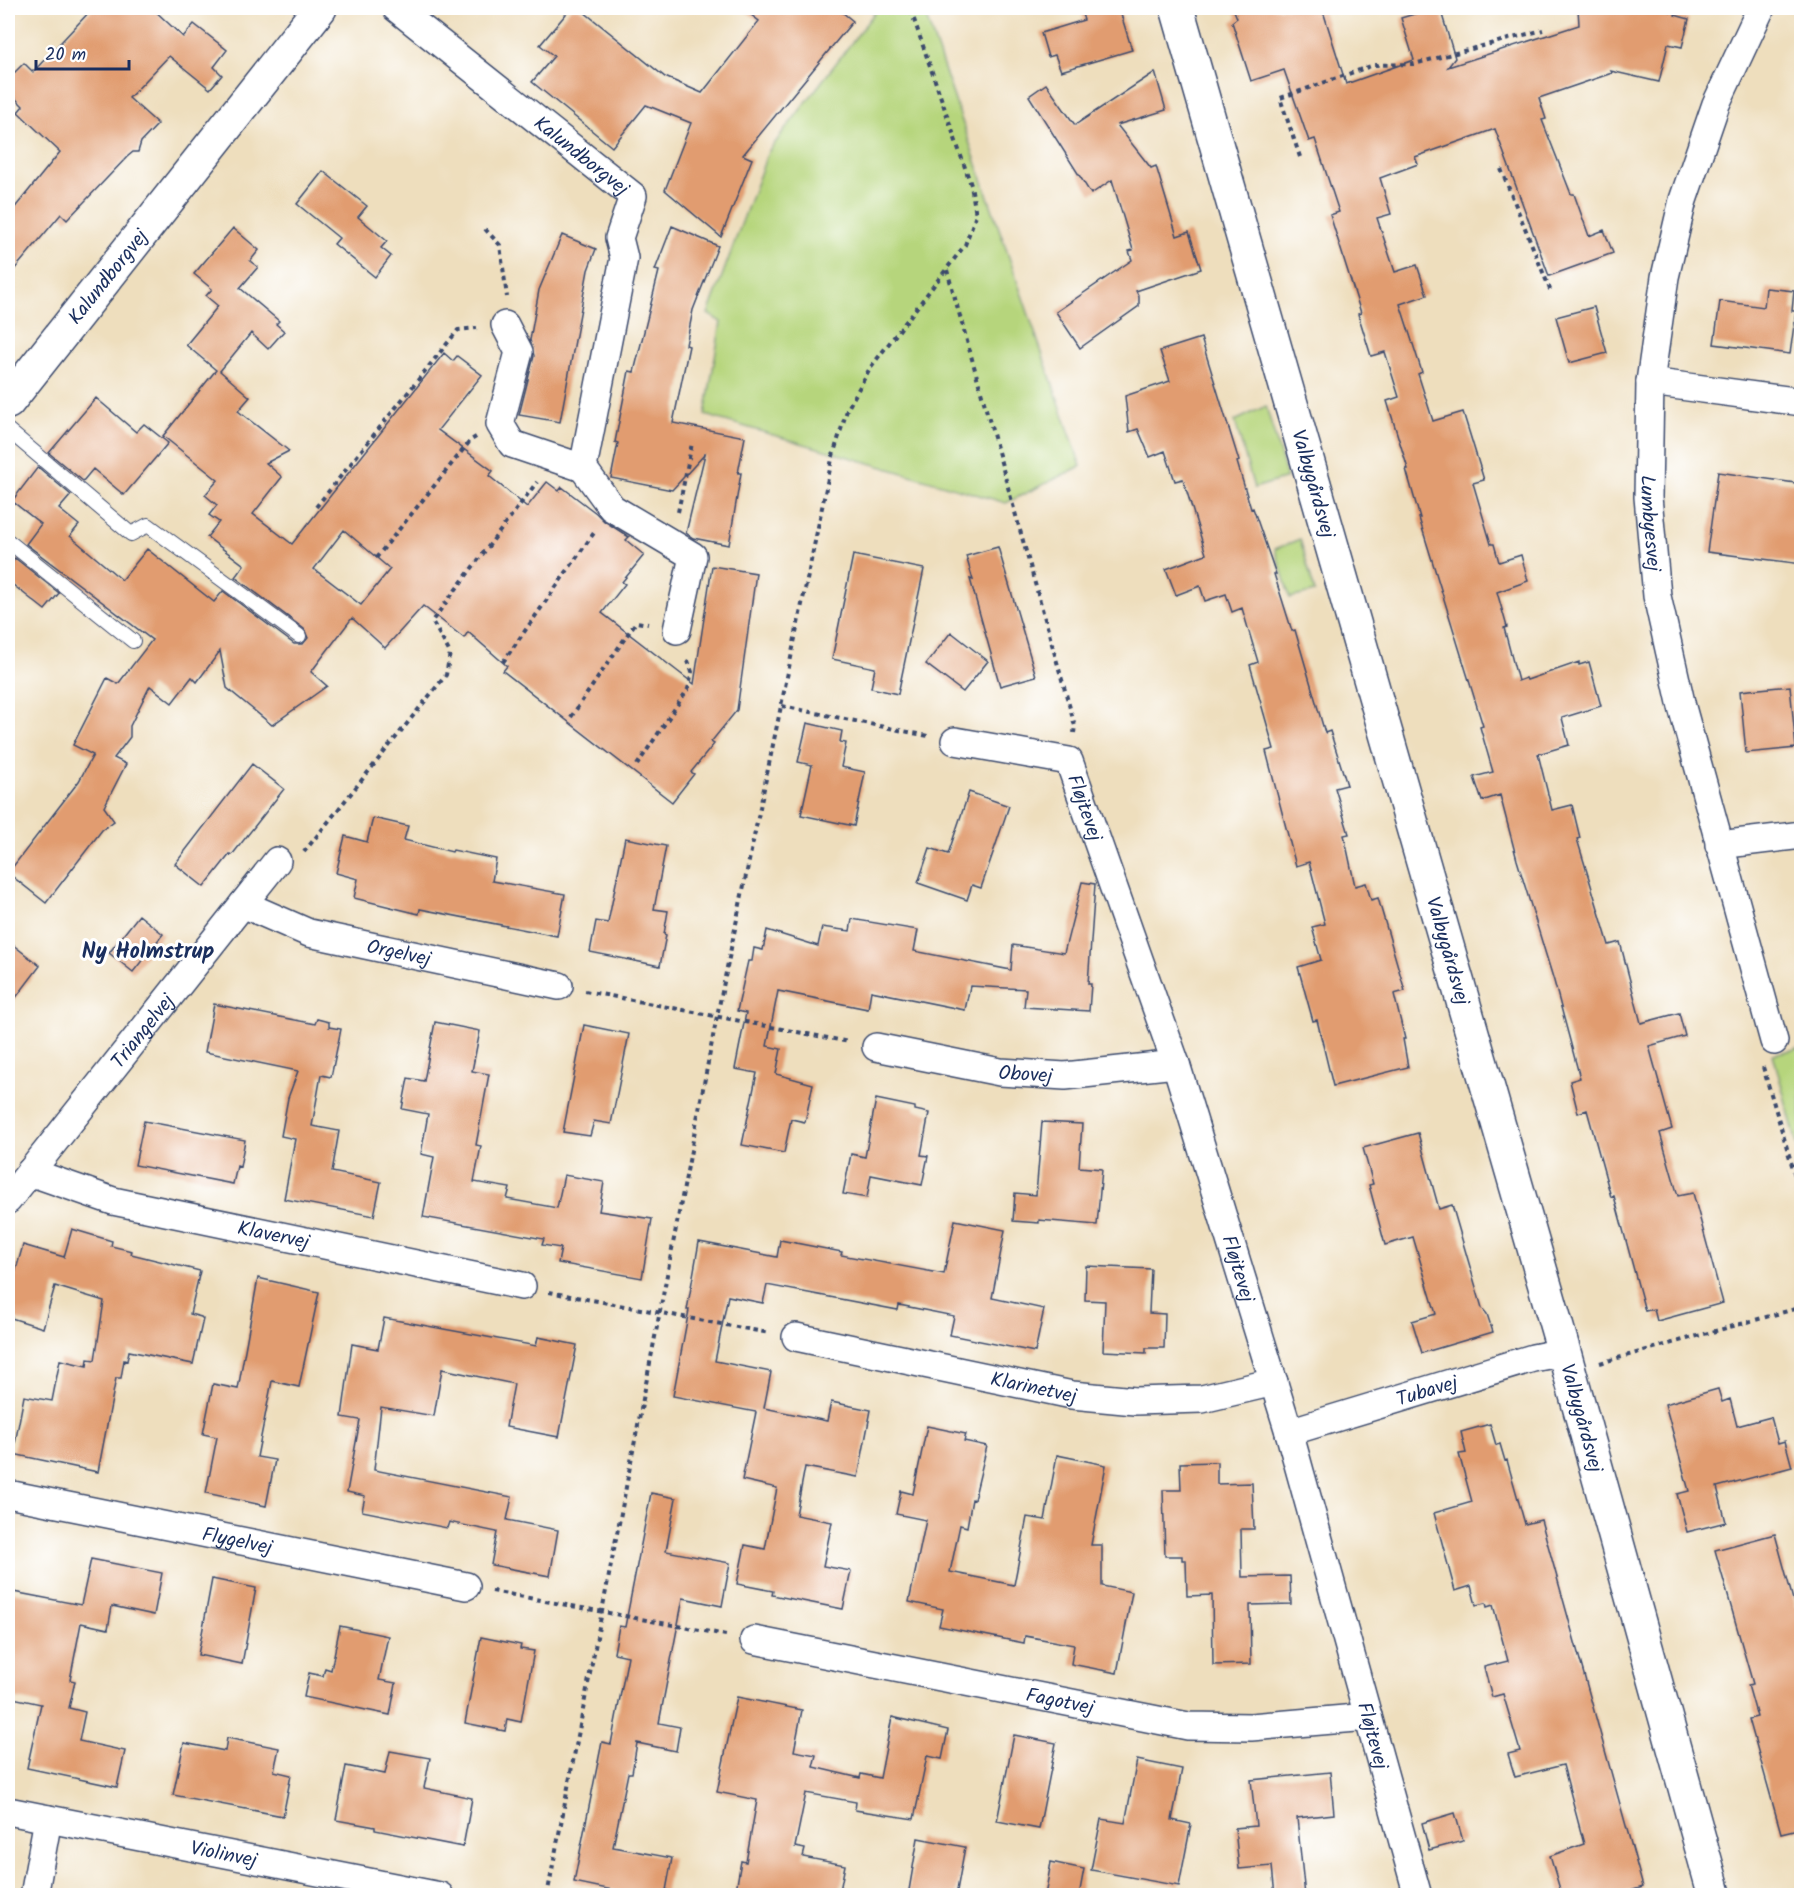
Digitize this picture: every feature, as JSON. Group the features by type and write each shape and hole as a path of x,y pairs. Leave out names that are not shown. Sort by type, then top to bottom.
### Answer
{"street":[{"name":"Kalundborgvej","path":"8,402 320,8"},
{"name":"Kalundborgvej","path":"396,8 633,196 619,238 624,258 583,468"},
{"name":"Valbygårdsvej","path":"1177,8 1564,1352 1715,1896"},
{"name":"Lumbyesvej","path":"1761,8 1716,104 1683,200 1662,293 1650,382 1648,497 1657,596 1682,707 1774,1041"},
{"path":"504,325 519,352 500,424 512,444 583,468 612,508 693,556 677,630"},
{"path":"1650,382 1802,402"},
{"name":"Fløjtevej","path":"955,741 1069,761 1176,1064 1274,1382 1418,1896"},
{"path":"1719,845 1802,835"},
{"name":"Triangelvej","path":"8,1200 277,861"},
{"name":"Orgelvej","path":"243,904 309,933 559,986"},
{"name":"Obovej","path":"876,1047 1000,1072 1065,1076 1176,1064"},
{"name":"Klavervej","path":"30,1172 113,1201 522,1286"},
{"name":"Klarinetvej","path":"796,1337 1072,1395 1135,1401 1202,1399 1274,1382"},
{"name":"Tubavej","path":"1289,1432 1533,1358 1564,1352"},
{"name":"Flygelvej","path":"8,1494 466,1586"},
{"name":"Fagotvej","path":"754,1640 1188,1726 1251,1727 1368,1716"},
{"name":"Violinvej","path":"8,1811 367,1889 440,1896"},
{"path":"34,1896 48,1819"}],"lane":[{"path":"8,430 131,534 148,525 299,636"},
{"path":"8,540 133,641"}],"path":[{"path":"547,1896 717,1016 832,459 847,410 870,368 965,245 976,215 971,184 910,8"},
{"path":"1300,157 1280,99 1374,65 1414,64 1543,30"},
{"path":"1502,169 1551,292"},
{"path":"316,507 458,330 504,325 507,295 500,245 485,229"},
{"path":"947,269 1075,726 1069,761"},
{"path":"376,558 471,440 500,424"},
{"path":"661,538 677,514 692,443"},
{"path":"277,861 299,858 446,675 450,652 432,621 553,458"},
{"path":"503,662 612,508"},
{"path":"571,717 636,622 677,630 692,672 688,689 637,765"},
{"path":"782,706 955,741"},
{"path":"559,986 876,1047"},
{"path":"1774,1041 1759,1055 1802,1199"},
{"path":"522,1286 796,1337"},
{"path":"1598,1363 1802,1307"},
{"path":"466,1586 754,1640"}],"green space":[{"path":"878,8 923,8 1081,466 1006,503 705,415 721,322 708,314 768,152"},
{"path":"1266,406 1287,478 1254,488 1235,421"},
{"path":"1300,539 1315,592 1290,598 1275,549"},
{"path":"1801,1048 1801,1159 1773,1054"}],"building":[{"path":"93,8 152,8 183,37 194,24 227,50 214,67 222,75 210,89 169,56 129,98 158,124 141,142 138,152 133,152 127,157 67,220 61,214 8,277 8,216 60,152 18,112 23,106 8,91 8,79 24,63 33,72"},
{"path":"571,8 579,8 665,77 702,93 759,21 742,8 837,8 853,21 743,155 752,159 721,237 665,190 691,123 646,105 612,147 532,82 554,56 540,45"},
{"path":"1080,8 1119,8 1132,50 1061,71 1055,55 1048,57 1041,33 1084,20"},
{"path":"1233,8 1322,8 1346,84 1414,60 1401,18 1434,8 1440,8 1455,58 1448,67 1579,25 1578,8 1656,8 1689,19 1682,47 1668,44 1659,82 1611,71 1612,73 1539,98 1546,119 1542,120 1571,194 1574,194 1589,236 1604,230 1613,253 1549,276 1495,129 1415,157 1418,164 1380,178 1391,214 1377,218 1395,272 1417,265 1427,295 1400,304 1422,372 1418,374 1433,421 1463,412 1484,480 1473,483 1491,544 1494,544 1499,562 1521,555 1528,581 1497,592 1518,681 1579,662 1579,665 1589,662 1601,706 1562,718 1569,745 1538,754 1552,810 1572,805 1580,838 1577,839 1609,945 1620,942 1641,1023 1679,1013 1685,1036 1649,1046 1672,1129 1660,1133 1678,1196 1693,1193 1723,1303 1657,1321 1654,1309 1645,1311 1614,1196 1611,1197 1587,1110 1578,1113 1570,1081 1580,1078 1500,795 1482,801 1474,777 1493,772 1480,727 1483,726 1419,518 1406,469 1408,469 1387,401 1399,397 1385,352 1371,356 1358,314 1361,313 1330,215 1339,212 1315,139 1309,141 1284,70 1251,81 1232,22 1237,18"},
{"path":"1155,72 1166,110 1117,125 1151,168 1156,166 1177,236 1189,232 1201,269 1136,291 1139,306 1080,348 1056,312 1132,260 1129,251 1133,250 1112,180 1091,194 1029,96 1046,84 1075,125"},
{"path":"323,171 367,206 358,217 387,241 381,248 391,256 375,277 334,244 339,238 297,204"},
{"path":"672,226 718,246 693,310 686,345 689,346 673,423 745,437 729,545 693,538 686,533 705,454 672,490 611,478 618,443 615,442 629,371 634,372 659,271 655,270"},
{"path":"233,228 259,250 250,261 258,267 240,288 279,321 276,324 284,331 268,349 251,333 220,371 250,397 238,411 289,451 266,463 282,477 253,514 292,544 444,353 453,361 457,356 482,375 438,430 493,471 489,476 527,507 547,482 559,491 562,487 604,521 629,537 626,540 644,555 622,582 625,584 602,613 694,684 712,566 756,573 737,710 711,742 714,744 691,772 694,774 672,802 503,671 507,666 468,632 464,638 423,606 385,648 352,618 311,672 327,686 272,725 227,688 220,651 197,682 192,677 172,703 150,686 130,726 130,737 114,758 126,764 104,807 114,821 102,830 46,903 8,873 79,781 93,755 73,745 107,678 118,684 152,640 26,544 41,524 12,501 38,467 71,495 59,509 79,525 70,536 122,580 147,549 214,602 223,591 294,644 303,644 308,638 304,629 235,577 244,565 207,537 219,522 209,515 217,505 205,495 218,480 163,436 216,370 186,345 218,306 206,296 212,289 194,274","holes":["344,530 390,569 361,605 314,569"]},
{"path":"562,235 596,249 588,270 560,422 519,415 534,356 530,340 539,290"},
{"path":"1766,288 1794,291 1792,311 1796,311 1790,354 1714,344 1720,301 1764,307"},
{"path":"1594,307 1607,353 1569,363 1556,317"},
{"path":"1201,338 1239,461 1237,462 1251,509 1253,508 1276,574 1274,574 1292,631 1295,630 1325,733 1330,731 1347,785 1335,788 1349,834 1344,835 1355,886 1366,883 1371,900 1378,898 1405,991 1394,994 1405,1039 1403,1039 1408,1067 1333,1086 1317,1020 1313,1021 1298,967 1321,960 1312,927 1325,924 1309,862 1296,866 1266,751 1274,749 1250,665 1258,662 1242,608 1232,612 1226,594 1205,601 1200,586 1176,595 1166,569 1206,554 1183,479 1175,481 1165,451 1150,457 1138,429 1129,432 1125,396 1170,381 1160,351"},
{"path":"96,398 136,432 144,424 168,443 124,495 93,469 83,481 49,453"},
{"path":"1718,472 1802,484 1802,564 1707,552"},
{"path":"998,547 1036,676 1000,686 970,579 973,580 966,556"},
{"path":"853,555 924,569 898,694 871,688 875,668 832,659"},
{"path":"15,558 59,593 45,610 8,581 8,569"},
{"path":"951,632 988,661 963,692 926,664"},
{"path":"1790,686 1796,748 1746,753 1740,691"},
{"path":"807,723 842,731 840,742 846,743 841,767 865,772 854,826 801,815 812,765 798,762"},
{"path":"252,764 284,789 204,887 175,864"},
{"path":"969,792 1009,806 981,888 972,885 967,900 918,883 930,848 948,854"},
{"path":"373,818 408,826 404,840 452,852 453,850 496,859 492,881 565,894 557,936 420,909 419,914 354,898 358,879 336,873 345,836 367,842"},
{"path":"625,838 666,846 654,909 668,911 660,966 590,952 596,921 608,923"},
{"path":"1082,882 1095,884 1088,984 1091,984 1089,1011 1024,1007 1026,989 970,986 965,1010 871,991 868,1009 778,991 767,1046 781,1049 776,1074 813,1084 805,1122 791,1119 784,1153 742,1145 757,1073 735,1069 746,1013 737,1011 748,961 752,961 754,948 763,950 767,930 818,946 822,927 850,931 852,919 918,930 914,951 1011,970 1013,945 1064,953"},
{"path":"139,915 163,934 133,972 109,953"},
{"path":"8,941 40,966 8,1008"},
{"path":"214,1004 315,1024 317,1019 329,1022 329,1027 341,1029 331,1077 321,1075 312,1126 339,1131 332,1172 381,1182 374,1216 284,1199 295,1139 281,1136 288,1098 298,1071 205,1052"},
{"path":"435,1022 480,1031 472,1071 489,1074 476,1145 481,1146 474,1182 510,1188 507,1199 557,1208 564,1175 604,1182 599,1211 652,1219 642,1278 558,1263 561,1248 542,1245 544,1239 423,1217 434,1157 421,1154 428,1114 402,1109 408,1078 424,1081"},
{"path":"584,1025 629,1034 611,1124 594,1121 590,1136 563,1132"},
{"path":"876,1099 915,1107 915,1110 929,1113 921,1155 928,1156 922,1185 871,1175 867,1198 843,1194 851,1154 865,1157"},
{"path":"144,1121 245,1140 240,1167 237,1166 233,1184 135,1165"},
{"path":"1042,1122 1082,1124 1079,1167 1102,1169 1097,1225 1039,1220 1039,1223 1013,1221 1015,1193 1036,1195"},
{"path":"1418,1133 1439,1209 1452,1205 1482,1308 1487,1314 1493,1332 1422,1353 1412,1321 1436,1314 1413,1237 1385,1245 1369,1185 1373,1184 1363,1148"},
{"path":"955,1220 1005,1230 992,1298 1044,1309 1035,1352 950,1335 954,1316 899,1305 898,1310 767,1285 763,1303 728,1296 715,1361 771,1372 764,1408 827,1421 831,1402 871,1410 858,1477 805,1467 796,1515 832,1522 823,1566 851,1571 843,1609 772,1595 773,1591 737,1584 745,1545 765,1549 777,1488 742,1480 756,1412 673,1396 699,1242 777,1257 780,1240 842,1252 841,1255 944,1274"},
{"path":"72,1229 112,1241 111,1246 132,1251 131,1254 200,1271 190,1314 203,1319 193,1364 129,1351 127,1361 124,1360 121,1378 116,1378 98,1472 13,1454 24,1396 52,1401 60,1360 87,1366 88,1359 95,1360 104,1301 55,1286 43,1328 8,1317 8,1298 23,1245 64,1257"},
{"path":"1086,1266 1151,1269 1149,1313 1165,1314 1164,1348 1146,1348 1146,1353 1103,1351 1105,1301 1085,1300"},
{"path":"258,1278 319,1292 299,1387 272,1381 257,1457 275,1460 266,1506 206,1493 217,1437 203,1434 213,1384 238,1389"},
{"path":"384,1318 536,1346 538,1337 577,1345 559,1437 506,1427 514,1384 442,1369 434,1416 381,1407 374,1470 512,1497 507,1520 558,1530 550,1576 491,1565 497,1532 449,1522 447,1528 362,1511 365,1496 347,1492 360,1420 342,1417 352,1344 378,1349"},
{"path":"1718,1389 1722,1402 1730,1399 1737,1426 1771,1417 1778,1443 1785,1441 1792,1467 1717,1487 1726,1522 1687,1532 1677,1494 1689,1491 1665,1404"},
{"path":"1490,1424 1496,1445 1500,1444 1505,1461 1507,1460 1525,1524 1541,1520 1643,1887 1614,1896 1562,1896 1550,1856 1584,1844 1563,1765 1515,1777 1508,1754 1520,1751 1503,1694 1492,1697 1484,1667 1508,1661 1493,1605 1487,1607 1486,1603 1476,1605 1471,1586 1455,1591 1434,1513 1472,1502 1459,1454 1466,1453 1461,1432"},
{"path":"927,1426 966,1434 964,1441 987,1446 974,1500 972,1499 967,1527 960,1525 950,1572 1014,1585 1027,1517 1045,1520 1057,1455 1106,1465 1091,1545 1102,1545 1102,1586 1132,1592 1117,1673 1071,1664 1074,1645 1025,1636 1024,1643 939,1626 943,1609 909,1602 926,1520 896,1514 901,1491 913,1494"},
{"path":"1217,1462 1217,1484 1252,1483 1254,1529 1241,1529 1242,1577 1290,1576 1291,1604 1250,1605 1251,1664 1213,1665 1212,1595 1187,1596 1186,1560 1182,1560 1182,1556 1165,1556 1163,1490 1181,1490 1180,1463"},
{"path":"651,1493 676,1498 666,1551 730,1563 722,1606 683,1598 659,1723 680,1727 676,1751 637,1743 632,1773 628,1773 613,1847 672,1858 665,1896 641,1896 574,1882 602,1742 611,1744 628,1656 614,1653 619,1626 625,1627"},
{"path":"1775,1534 1795,1607 1802,1605 1802,1828 1781,1833 1749,1719 1757,1717 1748,1685 1753,1684 1715,1550"},
{"path":"91,1559 162,1573 154,1615 112,1606 108,1629 81,1623 70,1680 75,1681 69,1708 85,1712 79,1741 125,1751 117,1787 27,1768 41,1704 8,1697 8,1591 81,1605"},
{"path":"212,1579 256,1588 242,1664 198,1655"},
{"path":"340,1626 388,1636 379,1680 396,1683 390,1715 304,1697 309,1673 323,1676 325,1668 331,1670"},
{"path":"481,1637 521,1645 520,1649 534,1651 521,1722 507,1719 505,1731 465,1723"},
{"path":"737,1697 802,1710 794,1751 816,1755 813,1767 860,1778 861,1774 880,1778 892,1717 948,1730 942,1759 927,1756 914,1819 855,1810 856,1802 806,1793 795,1847 805,1849 803,1857 845,1865 839,1896 735,1896 741,1861 746,1862 757,1800 717,1792"},
{"path":"1014,1735 1056,1743 1039,1829 997,1821"},
{"path":"227,1738 279,1748 274,1771 291,1775 283,1816 173,1795 184,1743 225,1751"},
{"path":"390,1751 430,1758 424,1788 472,1798 463,1847 336,1820 346,1766 385,1774"},
{"path":"1137,1760 1182,1769 1172,1820 1191,1824 1179,1886 1091,1870 1101,1819 1125,1823"},
{"path":"1330,1772 1334,1814 1297,1818 1305,1896 1275,1896 1272,1866 1239,1869 1235,1828 1256,1826 1251,1780"},
{"path":"1455,1813 1463,1841 1429,1850 1422,1823"},
{"path":"918,1838 965,1847 956,1896 908,1896"},
{"path":"1051,1862 1084,1869 1079,1896 1045,1896"}],"district":[{"name":"Ny Holmstrup","path":"148,950"}]}
